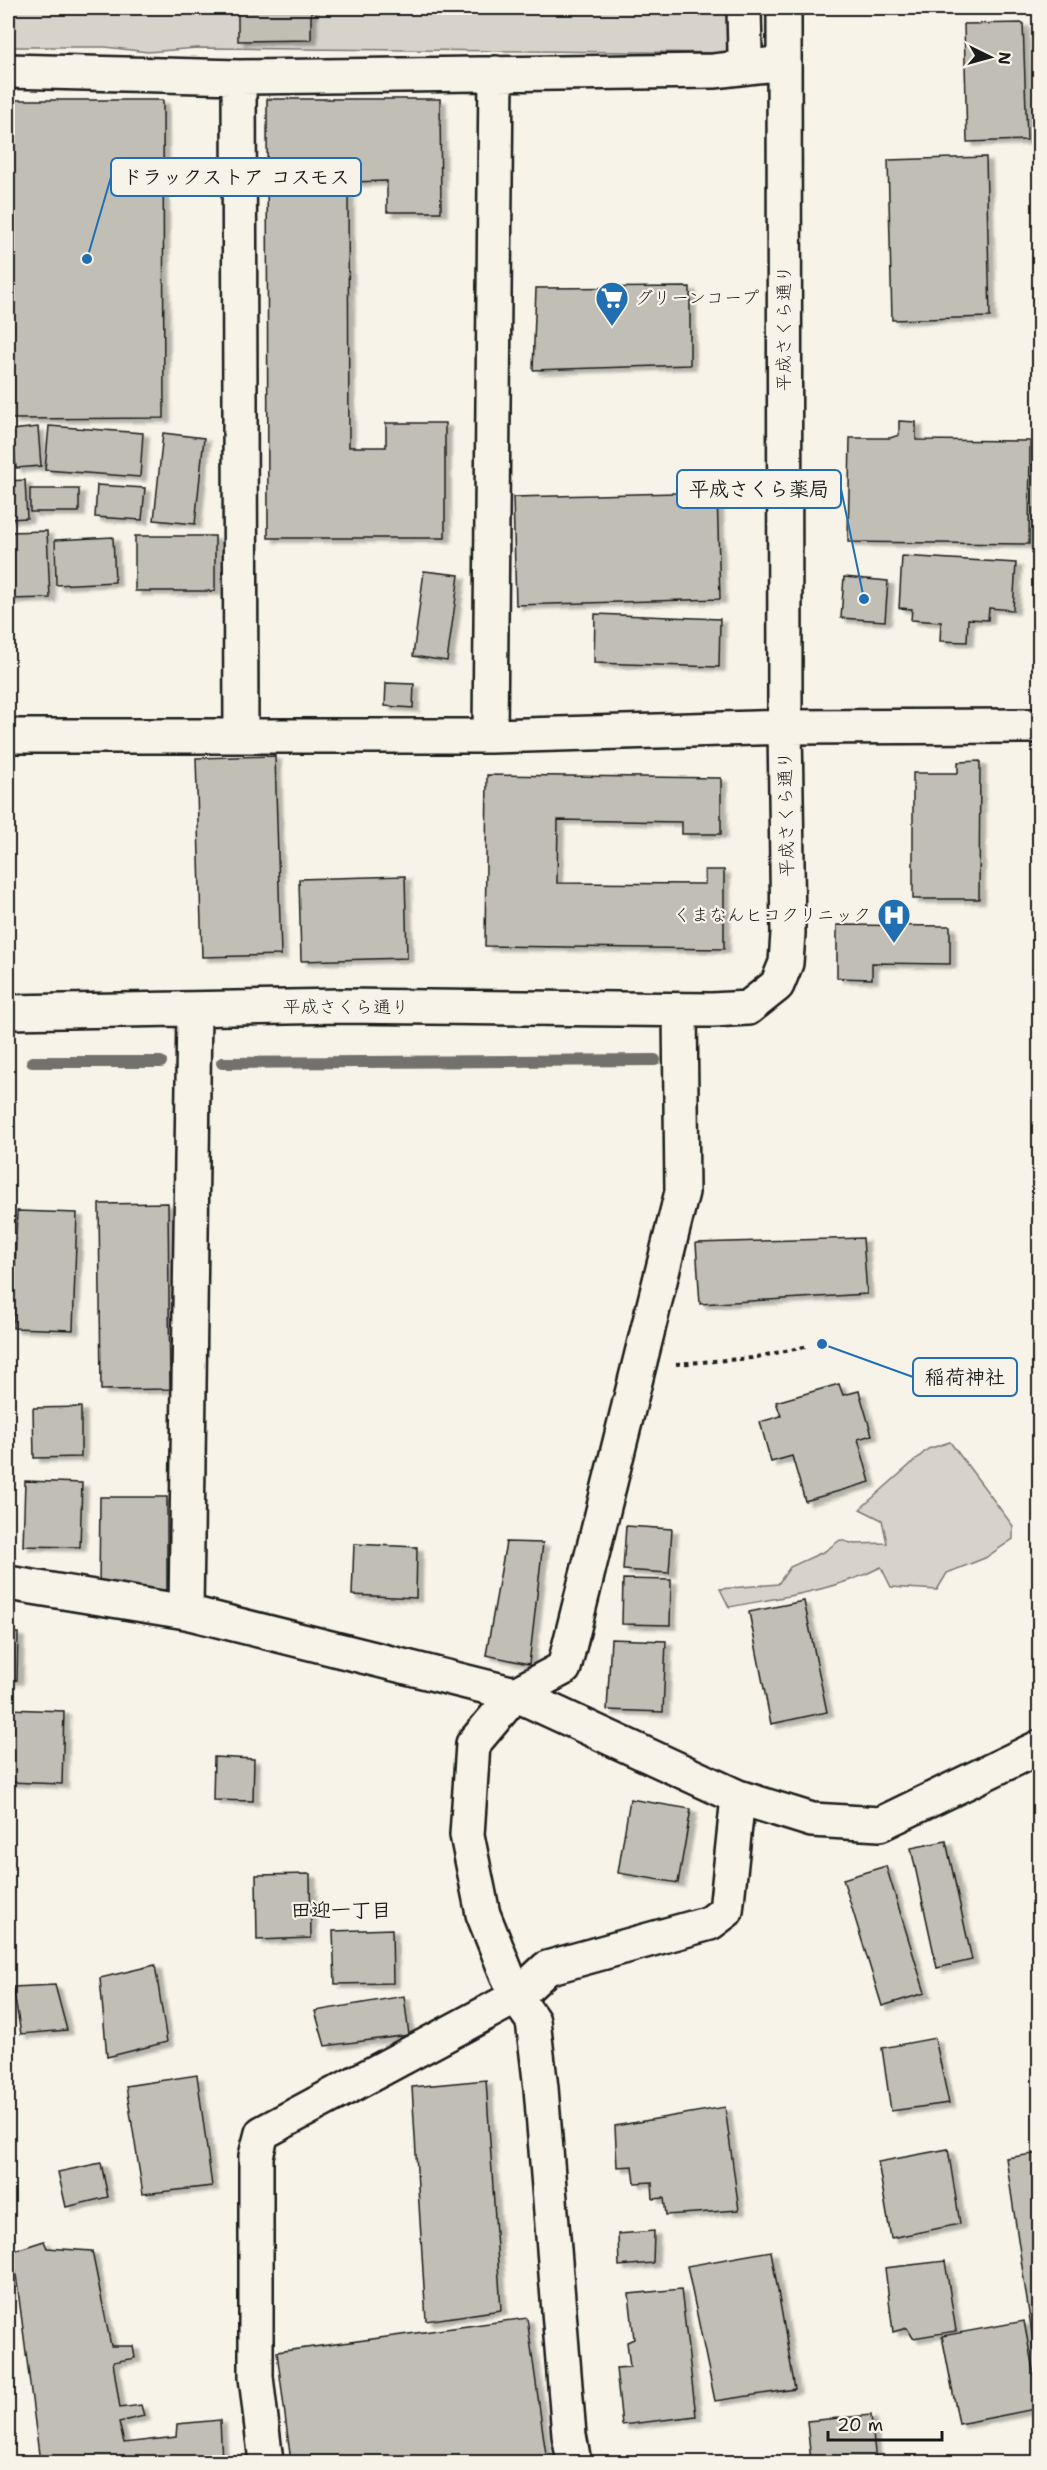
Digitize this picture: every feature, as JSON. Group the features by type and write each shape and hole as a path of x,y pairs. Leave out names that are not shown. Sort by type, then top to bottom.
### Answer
{"street":[{"path":"744,8 745,53"},
{"name":"平成さくら通り","path":"8,1012 341,1006 680,1010 748,1008 777,985 786,963 788,933 785,727 784,8"},
{"path":"8,71 239,77 714,71 784,63"},
{"path":"490,736 496,73"},
{"path":"239,77 242,735"},
{"path":"8,736 490,736 785,727 1040,726"},
{"path":"186,1612 194,1009"},
{"path":"574,2463 569,2435 542,2088 533,2021 516,1997 483,1914 467,1835 473,1744 515,1694 564,1668 682,1192 680,1010"},
{"path":"8,1583 186,1612 515,1694 738,1797 812,1820 880,1824 1040,1747"},
{"path":"266,2463 256,2377 256,2156 262,2133 516,1997 547,1968 710,1923 726,1911 738,1797"}],"path":[{"path":"640,1367 752,1358 809,1346"}],"shaded area":[{"path":"8,8 744,8 745,53 197,48 148,52 105,47 8,47"},
{"path":"950,1442 1013,1526 1013,1539 985,1558 947,1573 937,1590 891,1587 881,1567 826,1588 729,1607 720,1589 778,1584 790,1567 825,1551 840,1540 855,1544 887,1543 882,1520 860,1509 928,1449"}],"building":[{"path":"238,8 311,8 311,40 238,41"},
{"path":"1023,23 1027,140 967,142 964,24"},
{"path":"267,99 440,99 441,212 387,212 387,181 348,182 349,447 386,447 386,423 445,423 445,538 268,538"},
{"path":"11,100 163,100 164,418 12,419"},
{"path":"986,157 990,317 892,320 888,160"},
{"name":"グリーンコープ","path":"690,287 690,365 533,370 536,288"},
{"path":"899,421 916,422 916,440 1030,441 1029,544 848,542 850,438 890,438 899,435"},
{"path":"49,426 143,433 140,477 45,470"},
{"path":"38,427 41,466 16,468 12,430"},
{"path":"163,433 204,438 195,524 154,520"},
{"path":"25,480 27,518 8,519 8,481"},
{"path":"97,485 145,488 142,520 95,517"},
{"path":"30,489 79,489 79,512 30,512"},
{"path":"717,492 720,599 516,605 513,497"},
{"path":"47,531 50,598 8,599 8,532"},
{"path":"135,536 215,536 215,591 135,591"},
{"path":"113,537 115,582 56,585 55,540"},
{"path":"902,556 1016,563 1013,610 989,608 988,620 968,619 967,642 940,641 941,622 911,620 912,609 899,608"},
{"path":"424,571 459,575 447,661 413,656"},
{"path":"844,577 888,581 885,621 841,618"},
{"path":"595,614 720,619 719,667 594,663"},
{"path":"386,683 414,684 413,708 385,706"},
{"path":"275,756 281,955 202,957 196,758"},
{"path":"980,761 979,899 913,899 913,773 958,773 958,762"},
{"path":"487,775 721,778 721,834 682,834 682,822 558,820 557,883 705,884 705,870 724,870 724,949 485,946"},
{"path":"405,876 407,958 301,961 299,879"},
{"name":"くまなんヒコクリニック","path":"837,925 950,926 950,964 872,963 872,979 837,978"},
{"path":"168,1203 170,1389 101,1390 99,1204"},
{"path":"17,1211 77,1213 73,1330 13,1328"},
{"path":"863,1238 867,1294 700,1304 696,1243"},
{"path":"839,1384 843,1395 859,1391 872,1435 858,1439 870,1482 805,1501 792,1456 771,1462 760,1422 781,1416 776,1402"},
{"path":"81,1407 81,1457 34,1458 33,1408"},
{"path":"25,1481 82,1483 80,1547 23,1546"},
{"path":"100,1497 167,1497 167,1590 99,1589"},
{"path":"626,1526 672,1529 669,1573 623,1570"},
{"path":"506,1542 543,1543 529,1664 486,1655"},
{"path":"354,1544 417,1547 416,1598 352,1595"},
{"path":"623,1579 671,1580 670,1625 622,1624"},
{"path":"804,1601 827,1712 771,1724 749,1612"},
{"path":"8,1633 18,1633 17,1680 8,1680"},
{"path":"611,1639 666,1641 663,1712 607,1710"},
{"path":"8,1709 64,1711 62,1784 8,1782"},
{"path":"214,1757 254,1759 253,1801 213,1800"},
{"path":"630,1799 691,1809 678,1883 618,1873"},
{"path":"946,1841 972,1960 937,1968 911,1848"},
{"path":"886,1866 925,1993 882,2006 843,1879"},
{"path":"310,1874 311,1938 257,1940 256,1875"},
{"path":"392,1929 393,1983 335,1984 333,1931"},
{"path":"155,1965 167,2042 107,2057 100,1978"},
{"path":"55,1985 67,2030 21,2034 13,1987"},
{"path":"404,1996 409,2035 325,2046 315,2011"},
{"path":"935,2038 949,2103 891,2111 882,2048"},
{"path":"197,2075 212,2186 143,2194 126,2086"},
{"path":"486,2080 501,2310 426,2321 412,2087"},
{"path":"725,2107 739,2210 666,2215 664,2198 653,2199 652,2182 635,2183 633,2166 617,2167 615,2126"},
{"path":"948,2149 960,2224 891,2238 878,2162"},
{"path":"1040,2153 1040,2388 1006,2158"},
{"path":"101,2163 108,2197 66,2207 58,2172"},
{"path":"654,2231 653,2263 619,2266 618,2234"},
{"path":"44,2241 47,2248 92,2251 111,2346 133,2346 135,2358 113,2362 120,2408 141,2405 144,2416 119,2422 124,2443 176,2437 177,2424 220,2420 222,2462 40,2462 13,2251"},
{"path":"771,2251 795,2389 715,2401 687,2266"},
{"path":"945,2261 956,2331 913,2338 907,2328 893,2332 885,2268"},
{"path":"681,2289 696,2416 622,2425 616,2368 630,2367 627,2342 634,2339 629,2294"},
{"path":"527,2318 547,2462 291,2462 277,2352"},
{"path":"1024,2321 1040,2408 959,2424 942,2336"},
{"path":"871,2415 876,2462 811,2462 807,2421"}],"waterway":[{"path":"222,1063 655,1060"},
{"path":"32,1062 161,1062"}],"place":[{"name":"ドラックストア コスモス","path":"87,259"},
{"name":"グリーンコープ","path":"612,327"},
{"name":"平成さくら薬局","path":"864,599"},
{"name":"くまなんヒコクリニック","path":"894,944"},
{"name":"稲荷神社","path":"822,1344"}],"district":[{"name":"田迎一丁目","path":"341,1910"}]}
